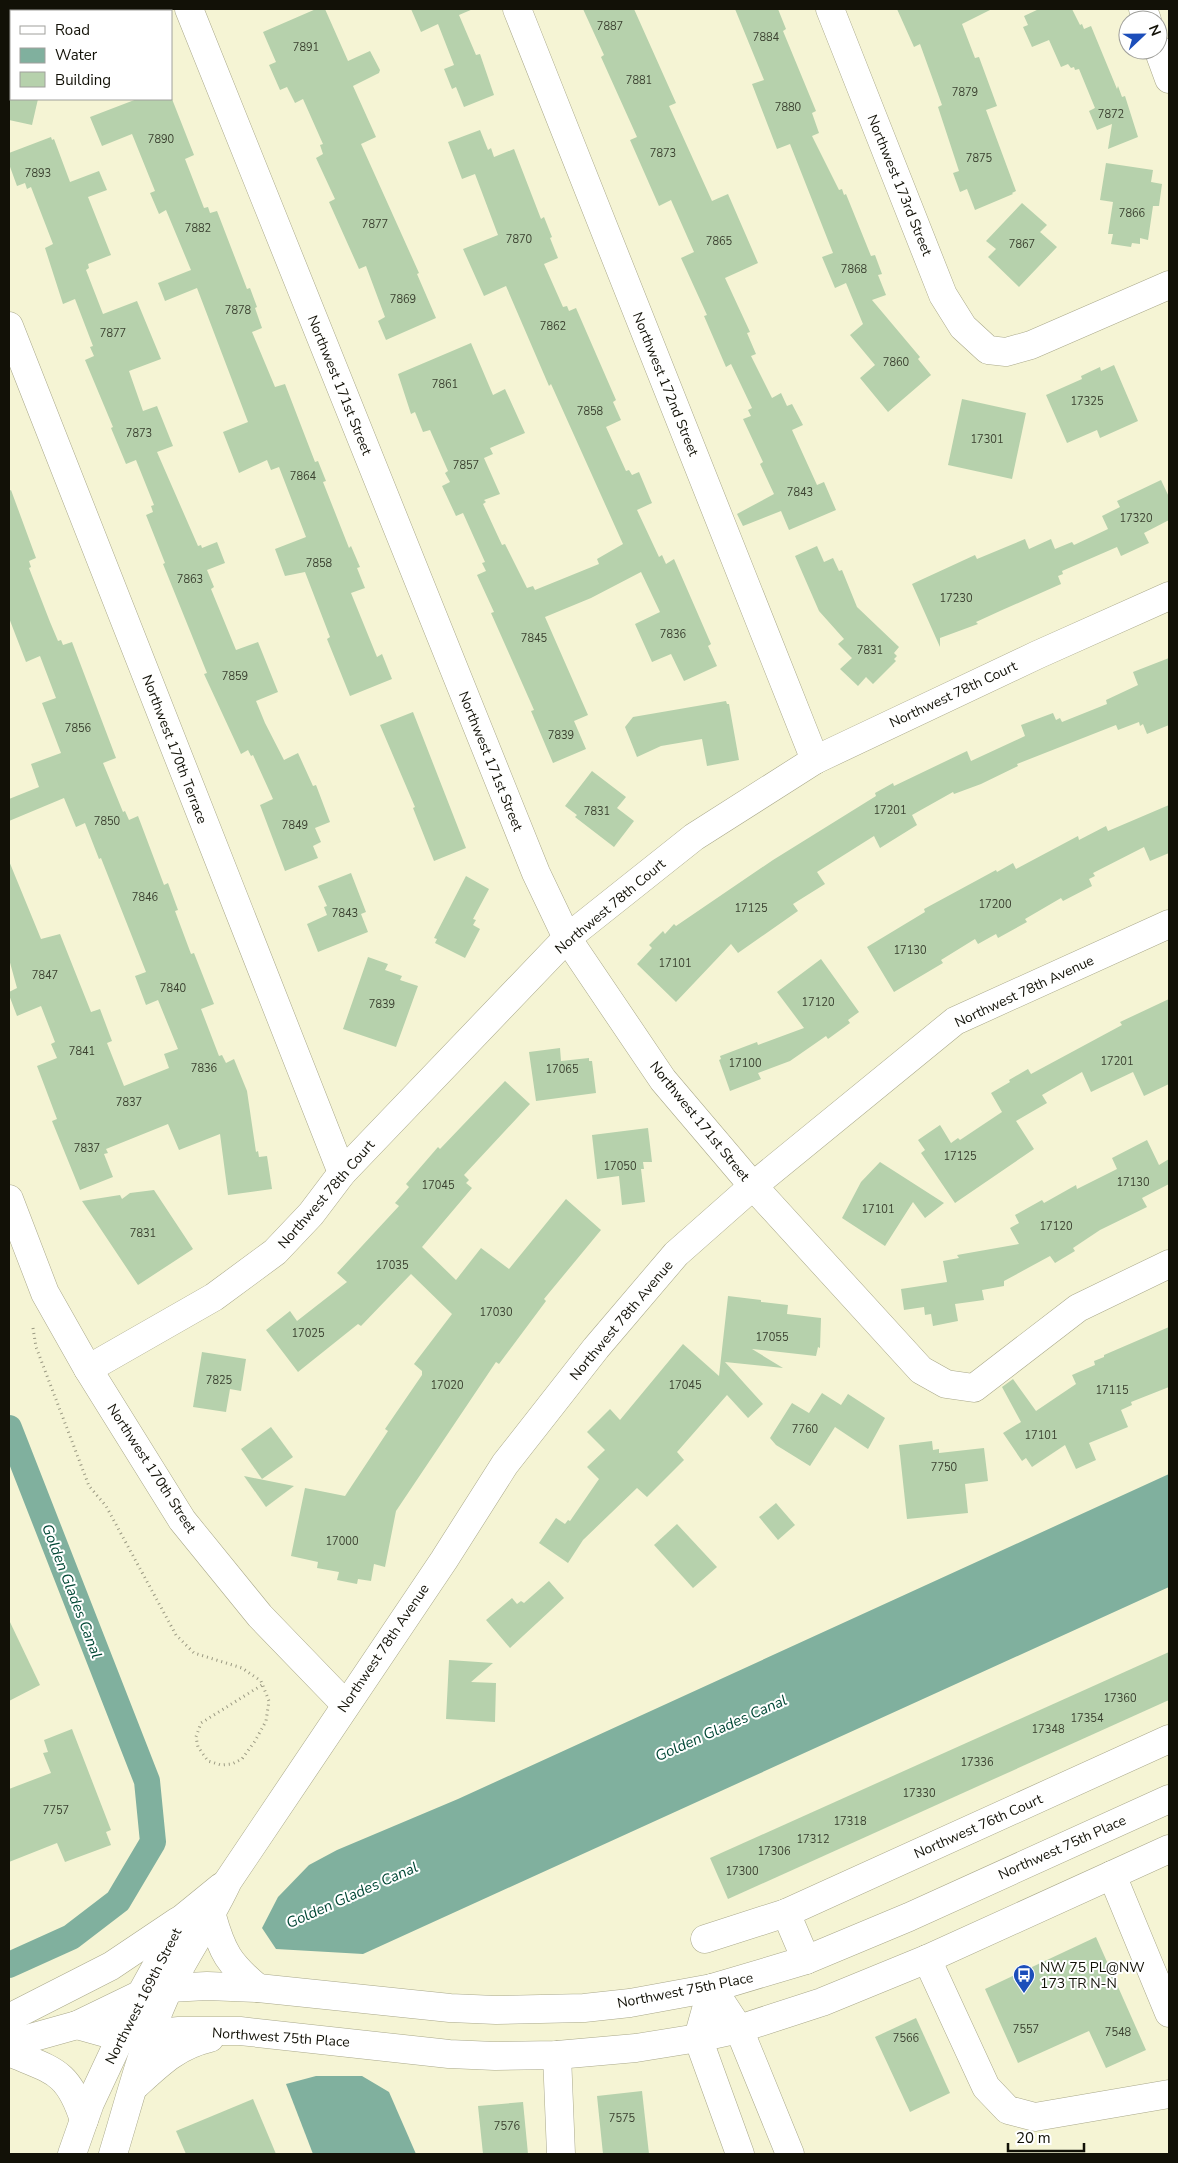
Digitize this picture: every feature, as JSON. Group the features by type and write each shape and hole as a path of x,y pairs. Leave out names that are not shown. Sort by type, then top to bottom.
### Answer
{"street":[{"name":"Northwest 171st Street","path":"189,9 532,864 567,938 663,1080 754,1186 921,1370 946,1384 974,1388 1078,1308 1169,1264"},
{"name":"Northwest 172nd Street","path":"517,9 815,760"},
{"name":"Northwest 173rd Street","path":"830,9 943,295 963,327 988,350 1006,352 1031,345 1169,285"},
{"path":"1162,60 1169,79"},
{"name":"Northwest 170th Terrace","path":"9,326 342,1173"},
{"name":"Northwest 78th Court","path":"88,1369 214,1297 276,1252 311,1214 342,1173 567,938 694,837 815,760 1037,655 1169,596"},
{"name":"Northwest 78th Avenue","path":"228,1881 345,1704 444,1560 505,1464 590,1356 676,1254 754,1186 955,1021 1169,924"},
{"name":"Northwest 170th Street","path":"9,1199 45,1293 88,1369 182,1520 260,1616 345,1704"},
{"name":"Northwest 76th Court","path":"705,1939 786,1913 1169,1739"},
{"name":"Northwest 75th Place","path":"77,2025 141,1994 169,1988 207,1986 258,1988 450,2008 496,2010 602,2006 712,1988 806,1960 909,1917 1169,1799"},
{"name":"Northwest 75th Place","path":"77,2025 120,2037 152,2033 240,2031 449,2054 557,2055 636,2048 739,2029 822,2002 927,1959 1169,1850"},
{"path":"1112,1876 1169,2013"},
{"name":"Northwest 169th Street","path":"113,2154 133,2088 169,1988 212,1916 228,1881"},
{"name":"Northwest 169th Street","path":"72,2154 84,2120 120,2037 141,1994 183,1918 228,1881"},
{"path":"786,1913 806,1960"},
{"path":"212,1916 220,1943 233,1966 258,1988"},
{"path":"9,2018 111,1966 183,1918"},
{"path":"927,1959 986,2087 1008,2110 1035,2117 1169,2094"},
{"path":"712,1988 739,2029 790,2154"},
{"path":"712,1988 698,2038 740,2154"},
{"path":"9,2044 77,2025"},
{"path":"133,2088 166,2057 190,2043 240,2031"},
{"path":"9,2052 50,2070 66,2081 76,2094 84,2120"},
{"path":"557,2055 561,2154"}],"path":[{"path":"32,1323 36,1347 89,1486 106,1506 176,1635 194,1653 242,1668 261,1681 269,1701 266,1721 256,1741 242,1760 232,1764 221,1765 208,1761 198,1747 196,1737 201,1723 262,1685"}],"water":[{"path":"1169,1474 1169,1587 363,1954 276,1949 262,1928 278,1897 309,1865 337,1850 458,1799"},
{"path":"316,2076 362,2076 389,2092 416,2154 313,2154 286,2084"}],"building":[{"path":"316,9 325,9 348,61 370,51 380,70 379,73 353,86 376,137 361,144 419,273 417,274 436,318 386,340 378,321 385,317 366,266 359,269 329,202 335,199 316,158 323,154 320,145 323,144 303,99 295,103 287,87 280,90 269,65 276,62 263,32"},
{"path":"411,9 473,9 459,15 476,55 480,54 494,95 464,107 456,87 452,89 444,69 454,65 438,24 421,32"},
{"path":"583,9 634,9 676,103 669,106 712,201 728,194 758,263 725,278 750,332 747,333 756,354 751,356 772,398 781,393 787,406 792,404 803,425 792,430 817,485 824,482 836,510 789,530 781,511 743,526 737,514 774,494 760,464 763,462 743,419 751,416 748,410 752,408 731,364 726,367 704,316 707,315 681,258 694,252 671,200 659,206 630,140 637,137 601,57 604,55"},
{"path":"735,9 778,9 786,29 783,31 816,111 812,113 819,133 812,136 839,190 842,189 844,195 846,194 871,256 875,255 882,274 878,275 886,295 872,300 920,357 918,359 931,375 888,412 860,378 875,365 850,335 863,324 846,283 835,288 822,257 833,253 790,144 777,149 752,84 764,80"},
{"path":"897,9 992,9 962,24 975,58 979,57 997,106 986,110 1016,191 1013,194 975,210 967,189 960,192 953,173 959,171 938,107 942,105 920,44 914,47"},
{"path":"1039,9 1072,9 1084,29 1091,26 1117,89 1118,86 1122,97 1125,96 1138,137 1108,149 1112,124 1097,130 1089,111 1095,108 1079,69 1075,70 1074,67 1071,68 1068,64 1061,67 1049,40 1032,47 1023,27 1028,25 1024,16"},
{"path":"9,99 38,100 32,125 9,120"},
{"path":"172,99 194,155 185,159 204,208 208,207 210,213 217,211 247,289 250,288 257,307 255,308 262,328 252,332 275,387 285,384 315,462 318,461 326,481 323,482 349,548 351,546 360,567 357,568 365,588 351,593 377,657 382,654 392,679 350,696 327,639 330,637 305,572 285,576 275,549 306,537 279,467 271,470 267,460 239,473 223,432 248,422 197,288 165,301 158,283 191,270 166,210 159,214 150,193 155,191 132,134 102,146 90,117 134,100"},
{"path":"480,130 488,150 491,148 494,157 514,149 541,219 544,217 558,258 544,264 563,307 567,306 569,311 576,308 616,400 613,402 621,420 606,427 626,471 629,470 632,475 639,472 652,503 637,510 659,557 662,555 666,564 674,559 711,644 708,646 717,666 684,681 671,654 652,662 635,624 660,612 641,572 591,598 545,617 588,715 574,721 586,749 553,763 531,711 534,710 491,613 494,612 477,575 486,571 482,563 485,562 463,513 456,516 442,486 450,482 445,473 448,471 430,430 423,432 415,412 411,414 398,374 471,343 493,395 505,389 525,433 490,448 493,454 484,458 500,494 484,500 486,502 483,504 502,545 505,544 527,588 533,586 535,590 599,564 597,559 623,544 551,384 549,386 506,286 484,296 463,249 498,235 475,174 462,179 448,142"},
{"path":"51,137 52,140 54,139 70,182 99,171 107,190 88,197 111,255 88,264 89,268 86,270 103,314 137,301 161,359 129,371 143,411 157,406 173,446 157,452 198,546 201,545 202,548 217,542 225,563 207,570 214,587 211,589 236,650 258,642 278,692 256,701 265,723 284,760 298,753 313,786 316,785 330,822 315,828 321,842 313,846 318,858 285,871 260,805 273,799 253,755 251,756 248,750 241,754 204,674 207,673 163,564 165,563 146,515 153,512 151,506 154,505 136,460 126,464 111,428 113,427 85,360 94,356 90,347 93,346 75,299 63,304 45,248 53,244 31,187 27,189 25,183 17,186 9,164 9,153"},
{"path":"1106,163 1153,170 1151,182 1162,184 1159,206 1153,206 1148,240 1140,238 1140,244 1132,243 1131,247 1111,244 1113,234 1108,234 1113,202 1100,200"},
{"path":"1022,203 1047,225 1040,232 1057,247 1019,287 988,257 996,249 986,241"},
{"path":"1114,365 1138,421 1100,438 1097,430 1067,443 1046,395 1082,379 1081,376 1100,367 1101,371"},
{"path":"962,399 1026,413 1012,479 948,465"},
{"path":"1161,480 1169,497 1169,520 1144,533 1149,543 1121,556 1117,547 1062,571 1063,574 1058,576 1061,584 976,622 978,624 940,638 940,647 912,584 975,555 977,559 1025,539 1029,549 1051,539 1055,549 1072,542 1074,545 1108,529 1102,516 1120,507 1117,501"},
{"path":"11,490 36,558 29,561 31,567 29,568 50,622 58,641 61,640 63,645 72,642 116,758 103,763 123,812 125,811 129,820 138,816 164,885 168,883 178,910 175,911 191,954 194,953 214,1004 201,1009 219,1056 222,1055 226,1063 234,1059 247,1091 256,1152 258,1151 259,1157 267,1156 272,1189 228,1195 220,1134 179,1150 168,1124 106,1149 108,1153 104,1154 113,1177 80,1190 52,1121 57,1119 37,1066 57,1058 51,1044 55,1042 41,1006 17,1016 9,995 9,992 17,988 9,959 9,861 41,939 60,934 91,1012 100,1009 112,1041 107,1043 124,1086 169,1068 164,1054 178,1049 158,1000 146,1005 135,976 146,972 101,858 99,859 85,823 76,827 64,798 9,821 9,799 39,787 31,764 61,753 42,703 56,698 40,656 26,662 9,618 9,491"},
{"path":"817,546 824,562 833,558 839,571 842,570 857,607 899,647 894,653 897,656 894,659 896,661 873,684 866,677 858,686 840,669 852,658 838,644 844,639 819,611 795,556"},
{"path":"1169,658 1169,725 1147,734 1143,724 1140,726 1139,722 1118,730 1116,725 1017,764 1018,766 981,784 954,794 953,792 912,815 917,825 880,848 874,836 817,872 825,884 793,904 798,911 738,953 731,944 676,1002 637,964 652,948 649,945 663,931 665,934 674,924 676,926 773,860 876,796 875,793 893,783 894,786 967,751 971,761 1025,736 1021,725 1053,713 1056,720 1060,718 1062,722 1107,704 1106,700 1138,685 1133,672"},
{"path":"726,701 729,704 739,760 707,766 702,739 661,746 637,757 625,727 633,717"},
{"path":"413,712 466,848 434,861 413,808 415,807 380,725"},
{"path":"592,771 626,797 617,808 634,821 614,847 575,817 577,815 565,806"},
{"path":"1169,805 1169,853 1150,861 1144,847 1093,873 1095,876 1089,879 1092,886 1063,901 1061,898 1025,919 1027,922 998,938 996,934 978,944 975,939 941,960 943,963 894,992 867,947 925,912 924,909 996,870 997,872 1013,863 1016,869 1078,836 1079,840 1106,826 1108,831"},
{"path":"351,873 366,912 361,914 368,932 318,952 307,924 327,915 324,907 327,906 318,886"},
{"path":"466,876 489,889 473,919 476,920 473,925 480,929 465,958 435,943 437,939 434,938"},
{"path":"368,957 388,964 385,970 402,976 400,980 418,986 396,1047 343,1029"},
{"path":"821,959 859,1012 848,1020 850,1023 828,1039 826,1036 790,1061 758,1073 761,1079 730,1091 719,1060 721,1059 720,1056 757,1042 758,1045 804,1028 777,992"},
{"path":"1169,999 1169,1084 1144,1096 1133,1072 1091,1092 1082,1072 1042,1095 1047,1103 1016,1121 1034,1149 955,1203 921,1153 925,1150 918,1140 940,1125 951,1143 958,1138 960,1140 1002,1112 991,1093 1010,1082 1009,1080 1028,1069 1031,1074 1122,1025 1120,1022"},
{"path":"560,1048 561,1061 589,1058 589,1061 592,1061 596,1093 536,1101 529,1052"},
{"path":"505,1081 530,1104 464,1175 469,1180 466,1183 472,1188 422,1247 456,1280 481,1248 509,1269 566,1199 601,1230 544,1299 546,1301 499,1364 496,1362 396,1511 385,1567 374,1564 371,1581 358,1579 357,1584 337,1580 339,1572 317,1568 318,1562 291,1556 305,1488 345,1496 388,1431 385,1429 422,1375 422,1371 414,1364 452,1314 411,1274 361,1326 358,1324 298,1372 266,1330 290,1311 297,1321 347,1282 337,1273 399,1206 395,1203 409,1187 406,1184 438,1147 440,1149"},
{"path":"648,1128 652,1162 643,1162 644,1169 641,1169 645,1202 622,1205 619,1176 597,1179 592,1135"},
{"path":"1147,1140 1159,1165 1169,1159 1169,1184 1142,1198 1147,1207 1100,1230 1073,1248 1075,1251 1055,1263 1050,1256 1004,1281 1004,1286 982,1290 984,1300 955,1304 958,1321 933,1326 931,1314 925,1315 924,1307 904,1310 901,1289 947,1282 943,1261 959,1258 957,1255 1019,1244 1010,1228 1019,1223 1015,1215 1042,1200 1044,1203 1076,1185 1077,1189 1117,1169 1112,1158"},
{"path":"880,1162 944,1203 925,1218 913,1202 885,1246 842,1218 861,1182"},
{"path":"154,1190 193,1249 138,1285 82,1201 120,1195 122,1199 130,1193"},
{"path":"728,1296 788,1305 787,1314 821,1318 820,1348 818,1347 816,1356 752,1349 783,1368 725,1362 763,1404 748,1418 727,1395 677,1452 684,1460 647,1497 637,1488 583,1540 568,1563 539,1543 556,1518 565,1524 568,1520 570,1521 599,1479 587,1467 605,1450 587,1432 610,1409 620,1420 683,1344 719,1376"},
{"path":"1169,1327 1169,1387 1131,1402 1132,1405 1121,1410 1128,1427 1089,1443 1096,1460 1076,1469 1065,1445 1032,1467 1026,1458 1022,1461 1003,1433 1021,1422 1002,1387 1013,1379 1036,1411 1076,1384 1072,1375 1095,1365 1094,1361"},
{"path":"202,1352 246,1359 241,1391 230,1389 226,1412 193,1407"},
{"path":"822,1393 841,1405 848,1394 885,1418 868,1449 835,1427 810,1466 776,1445 770,1438 792,1403 809,1413"},
{"path":"271,1427 293,1457 262,1479 241,1449"},
{"path":"932,1441 933,1450 939,1449 939,1453 984,1448 988,1481 965,1484 968,1513 907,1519 899,1445"},
{"path":"244,1476 294,1486 266,1507"},
{"path":"776,1503 795,1525 778,1540 759,1517"},
{"path":"677,1524 717,1567 693,1588 654,1545"},
{"path":"549,1581 564,1598 510,1648 486,1620 512,1598 517,1604 521,1601 524,1603"},
{"path":"9,1620 40,1685 9,1701"},
{"path":"1169,1652 1169,1700 728,1899 710,1858"},
{"path":"449,1660 493,1663 471,1682 496,1683 495,1722 446,1719"},
{"path":"72,1729 111,1830 106,1832 111,1845 65,1862 57,1843 9,1862 9,1789 51,1773 43,1753 48,1752 44,1740"},
{"path":"1096,1937 1146,2050 1106,2068 1089,2031 1018,2063 985,1989"},
{"path":"916,2018 950,2093 910,2112 875,2037"},
{"path":"642,2091 649,2154 603,2154 597,2096"},
{"path":"253,2099 276,2154 186,2154 176,2131"},
{"path":"523,2102 528,2154 483,2154 478,2106"}],"waterway":[{"name":"Golden Glades Canal","path":"9,1428 147,1781 153,1842 118,1901 71,1937 9,1965"}],"place":[{"name":"NW 75 PL@NW 173 TR N-N","path":"1024,1994"}]}
